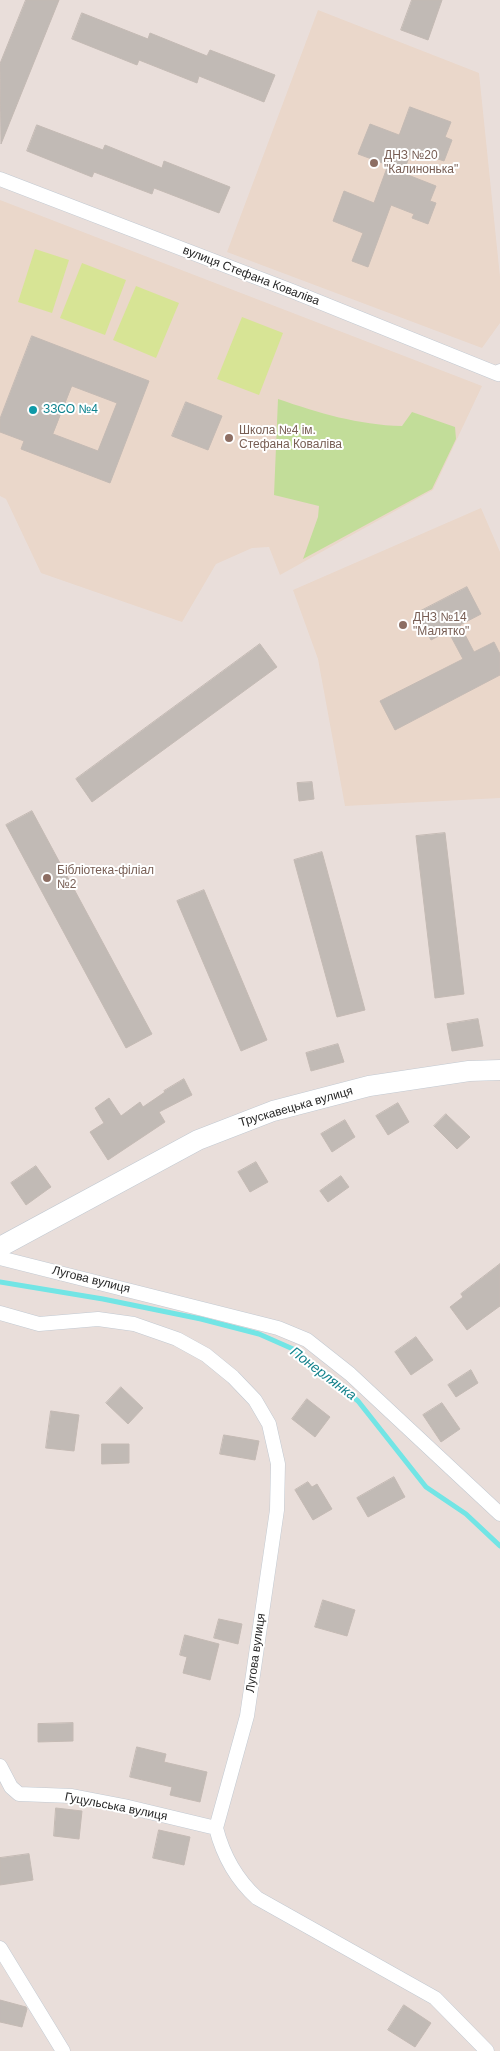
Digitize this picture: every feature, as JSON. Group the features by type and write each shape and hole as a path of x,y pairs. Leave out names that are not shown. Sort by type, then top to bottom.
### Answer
{"main road":[{"name":"Трускавецька вулиця","path":"0,1247 198,1140 273,1111 385,1083 469,1071 500,1070"}],"street":[{"name":"вулиця Стефана Коваліва","path":"0,179 292,291 498,374 500,372"},
{"name":"Лугова вулиця","path":"0,1258 278,1328 307,1340 350,1374 500,1514"},
{"name":"Лугова вулиця","path":"0,1313 39,1324 98,1319 134,1324 177,1338 206,1355 233,1377 255,1400 269,1424 278,1464 277,1510 247,1716 216,1828"},
{"name":"Гуцульська вулиця","path":"0,1766 11,1787 19,1794 72,1796 124,1806 216,1828"},
{"path":"216,1828 226,1856 245,1887 257,1898 435,1998 487,2051"},
{"path":"0,1948 63,2051"}],"shaded area":[{"name":"ДНЗ №20 \"Калинонька\"","path":"318,10 479,73 500,277 500,323 482,348 227,252"},
{"name":"Школа №4 ім. Стефана Коваліва","path":"0,200 482,386 433,490 280,575 269,547 252,548 216,564 182,622 41,573 6,499 0,496"},
{"name":"ДНЗ №14 \"Малятко\"","path":"481,508 500,552 500,798 345,806 318,659 293,590"}],"green space":[{"path":"35,249 69,260 52,313 18,302"},
{"path":"82,263 126,280 105,335 60,318"},
{"path":"136,286 179,303 156,358 113,340"},
{"path":"242,317 283,333 259,395 217,379"},
{"path":"278,399 339,417 386,425 402,426 412,412 455,427 456,439 432,489 303,559 318,517 319,506 274,495"}],"building":[{"path":"26,0 59,0 1,144 0,64"},
{"path":"412,0 442,0 428,40 401,30"},
{"path":"82,13 148,39 150,33 207,56 210,50 275,75 264,102 199,76 197,83 139,60 137,65 72,39"},
{"path":"410,107 451,122 445,137 452,140 444,161 412,150 403,173 436,186 430,201 436,203 428,224 412,218 414,214 391,205 368,267 352,261 363,233 333,221 344,191 374,203 388,165 358,154 370,124 399,135"},
{"path":"37,125 103,150 105,145 162,168 164,161 230,187 219,213 154,188 152,194 94,172 92,177 27,151"},
{"name":"ЗЗСО №4","path":"32,336 149,381 110,483 21,449 24,441 0,432 0,419","holes":["72,386 117,403 98,451 53,434"]},
{"path":"186,402 222,416 208,450 172,436"},
{"path":"467,587 481,614 460,625 474,652 494,642 500,654 500,675 395,730 380,701 463,659 448,631 431,640 417,613"},
{"path":"260,644 277,667 92,802 76,779"},
{"path":"312,782 314,799 299,801 297,783"},
{"path":"32,811 152,1034 126,1048 6,825"},
{"path":"445,833 464,994 435,998 416,836"},
{"path":"322,852 365,1010 337,1017 294,860"},
{"path":"204,890 267,1040 241,1051 177,901"},
{"path":"478,1019 483,1046 452,1051 447,1024"},
{"path":"338,1044 344,1062 311,1071 306,1053"},
{"path":"184,1079 192,1095 159,1112 165,1122 108,1160 90,1132 104,1123 95,1108 109,1098 121,1116 140,1102 143,1107"},
{"path":"398,1103 409,1122 388,1135 376,1116"},
{"path":"446,1114 470,1137 457,1149 434,1126"},
{"path":"345,1120 355,1137 332,1152 321,1134"},
{"path":"256,1162 268,1182 250,1192 238,1172"},
{"path":"36,1166 51,1187 26,1205 11,1183"},
{"path":"341,1176 349,1187 328,1202 320,1191"},
{"path":"500,1264 500,1306 467,1330 450,1307 463,1297 461,1294"},
{"path":"416,1337 433,1360 411,1375 395,1352"},
{"path":"471,1370 478,1383 456,1397 448,1385"},
{"path":"121,1387 143,1408 128,1424 106,1403"},
{"path":"307,1399 330,1417 315,1437 292,1419"},
{"path":"442,1403 460,1429 441,1442 423,1415"},
{"path":"51,1411 79,1415 74,1451 46,1448"},
{"path":"224,1435 259,1441 255,1460 220,1454"},
{"path":"102,1444 129,1444 129,1463 102,1464"},
{"path":"394,1477 405,1497 368,1517 357,1498"},
{"path":"308,1482 312,1487 317,1484 332,1509 313,1520 295,1490"},
{"path":"323,1600 355,1610 347,1636 315,1627"},
{"path":"219,1619 242,1624 238,1644 214,1638"},
{"path":"185,1635 219,1644 210,1680 183,1673 187,1657 180,1655"},
{"path":"73,1723 73,1741 38,1742 38,1724"},
{"path":"137,1747 166,1754 164,1762 207,1772 200,1802 170,1795 172,1787 130,1777"},
{"path":"56,1808 82,1811 79,1839 54,1836"},
{"path":"159,1830 190,1837 184,1865 153,1858"},
{"path":"29,1854 33,1880 0,1885 0,1858"},
{"path":"0,2000 26,2007 22,2027 0,2022"},
{"path":"404,2005 431,2023 415,2047 388,2030"}],"waterway":[{"name":"Понерлянка","path":"0,1282 103,1299 201,1319 259,1334 293,1349 358,1401 426,1487 466,1514 500,1546"}],"place":[{"name":"ДНЗ №20 \"Калинонька\"","path":"374,163"},
{"name":"ЗЗСО №4","path":"33,410"},
{"name":"Школа №4 ім. Стефана Коваліва","path":"229,438"},
{"name":"ДНЗ №14 \"Малятко\"","path":"403,625"},
{"name":"Бібліотека-філіал №2","path":"47,878"}]}
